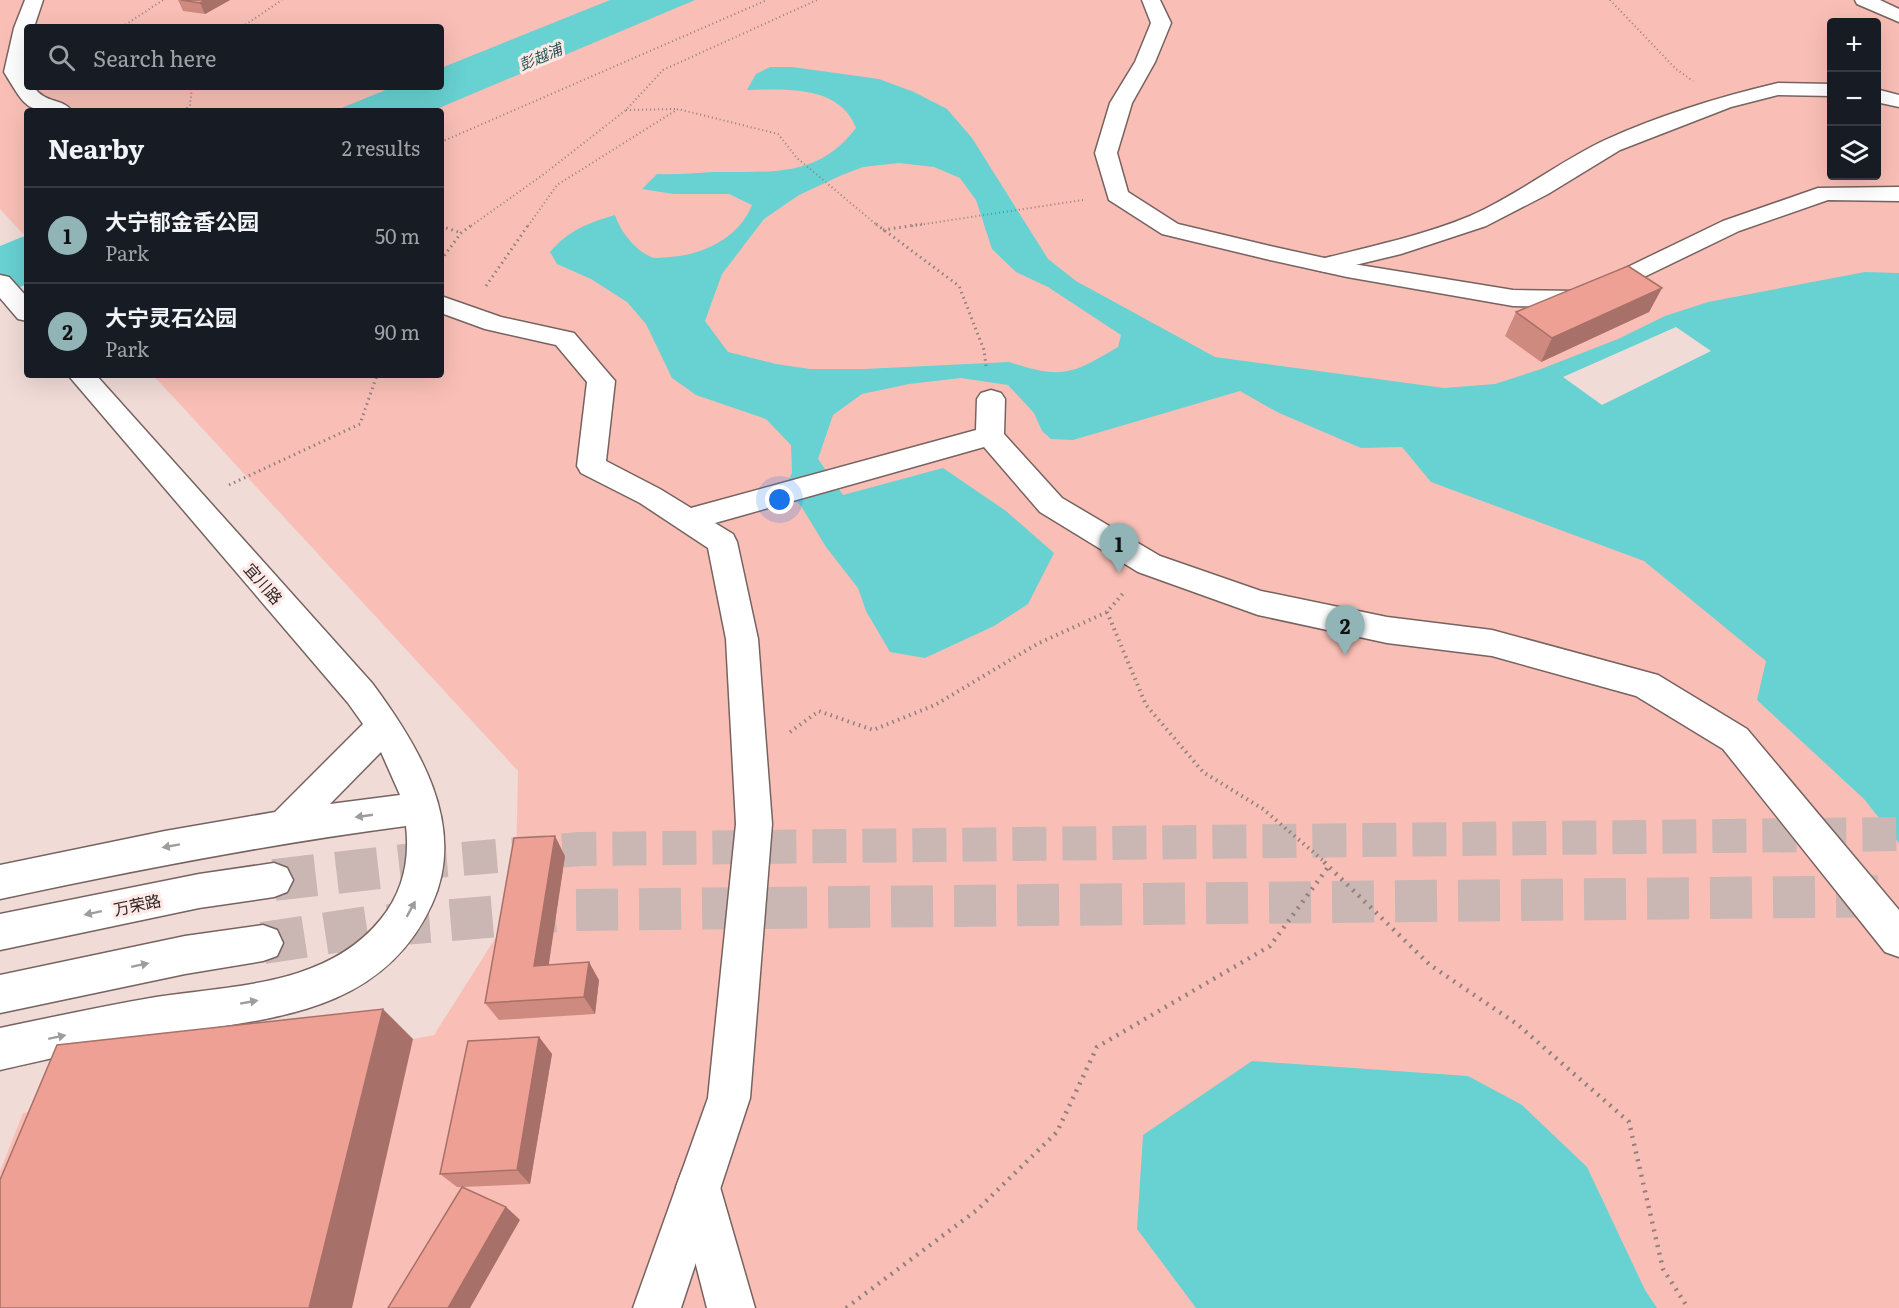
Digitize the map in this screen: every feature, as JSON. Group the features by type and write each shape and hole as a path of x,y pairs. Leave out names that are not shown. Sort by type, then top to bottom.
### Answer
{"street":[{"path":"25,24 34,0"},
{"path":"1151,0 1161,23 1145,62 1121,103 1106,153 1117,195 1170,229 1326,265 1513,298 1582,299 1731,226 1826,193 1899,194"},
{"path":"1864,0 1899,16"},
{"path":"24,28 14,72 24,88"},
{"path":"1326,265 1392,249 1478,221 1540,189 1612,145 1724,102 1778,89 1827,90"},
{"path":"25,90 33,102 52,108"},
{"path":"1881,95 1899,100"},
{"path":"0,282 23,309"},
{"path":"444,305 494,323 565,339 601,381 591,466 650,496 722,542 742,639 754,824 729,1098 657,1308"},
{"name":"宜川路","path":"0,1049 126,1022 312,989 366,962 399,931 420,892 427,853 422,808 405,764 384,726 360,693 84,378"},
{"path":"991,399 990,436 1051,505 1149,564 1258,603 1387,630 1492,643 1646,685 1735,739 1899,939"},
{"path":"687,520 990,436"},
{"path":"285,826 384,726"},
{"path":"0,882 165,847 285,826 422,808"},
{"name":"万荣路","path":"0,932 199,891 274,880"},
{"path":"0,994 184,955 263,943"},
{"path":"698,1187 731,1308"}],"path":[{"path":"127,24 163,0"},
{"path":"246,24 282,0"},
{"path":"444,141 767,0"},
{"path":"444,256 461,233 544,174 626,110 663,70 817,0"},
{"path":"1610,0 1676,69 1724,102"},
{"path":"187,108 190,105 192,90"},
{"path":"626,110 678,108 778,134 798,158 883,230 960,286 984,350"},
{"path":"466,313 557,185 678,108"},
{"path":"883,230 1117,195"},
{"path":"444,227 461,233"},
{"path":"192,502 360,424 376,378"},
{"path":"750,760 819,711 873,730 935,705 1037,644 1107,612 1149,564"},
{"path":"1107,612 1146,705 1203,772 1263,809 1329,866 1430,965 1517,1024 1629,1122 1663,1269 1688,1308"},
{"path":"846,1308 977,1210 1057,1132 1097,1047 1270,946 1329,866"}],"shaded area":[{"path":"0,0 1899,0 1899,1308 0,1308 0,1171 23,1113 434,1035 515,907 518,771 156,378 444,378 444,108 24,108 24,235 0,209"}],"water":[{"name":"彭越浦","path":"610,0 695,0 439,108 341,108 386,90 444,90 444,67"},
{"path":"770,67 792,67 879,79 914,92 947,109 972,138 1048,259 1076,281 1215,357 1444,388 1495,384 1541,369 1618,339 1665,316 1708,302 1865,272 1899,273 1899,843 1864,799 1757,700 1766,661 1644,561 1431,482 1402,447 1361,448 1277,412 1240,391 1073,440 1051,439 1042,431 1034,413 1008,385 961,378 909,384 862,394 833,415 818,459 843,495 943,468 1006,511 1054,553 1028,604 994,626 925,658 890,652 866,611 858,588 826,547 801,506 784,490 792,473 791,445 766,419 696,395 672,378 646,324 627,302 591,279 557,264 550,252 564,238 580,228 615,215 629,239 639,250 651,257 683,256 695,253 729,235 739,226 752,205 729,194 674,194 642,189 657,174 791,169 825,156 841,144 856,128 848,114 838,104 825,97 794,90 747,90 756,74","holes":["899,163 934,167 960,178 976,200 992,249 1016,272 1048,287 1121,335 1118,347 1077,369 1054,372 1009,362 864,369 810,369 776,364 728,352 705,321 722,274 764,219 799,195 863,167"]},
{"path":"24,236 24,285 0,296 0,246"},
{"path":"1252,1061 1468,1076 1522,1105 1587,1167 1645,1290 1657,1308 1196,1308 1137,1229 1143,1135"}],"pier":[{"path":"1676,327 1711,351 1602,405 1563,377"}],"building":[{"path":"181,0 205,0 200,3"},
{"path":"1628,266 1662,288 1552,338 1516,312"},
{"path":"555,836 534,966 589,962 584,997 485,1003 514,838"},
{"path":"383,1009 309,1308 0,1308 0,1180 57,1045"},
{"path":"539,1037 517,1170 440,1174 468,1041"},
{"path":"462,1187 506,1207 448,1308 388,1308"}],"tunnel":[{"path":"413,863 581,849 1899,834"},
{"path":"274,880 431,862"},
{"path":"263,943 368,927 571,910 1899,896"}],"place":[{"name":"大宁郁金香公园","path":"1119,573"},
{"name":"大宁灵石公园","path":"1345,655"}]}
